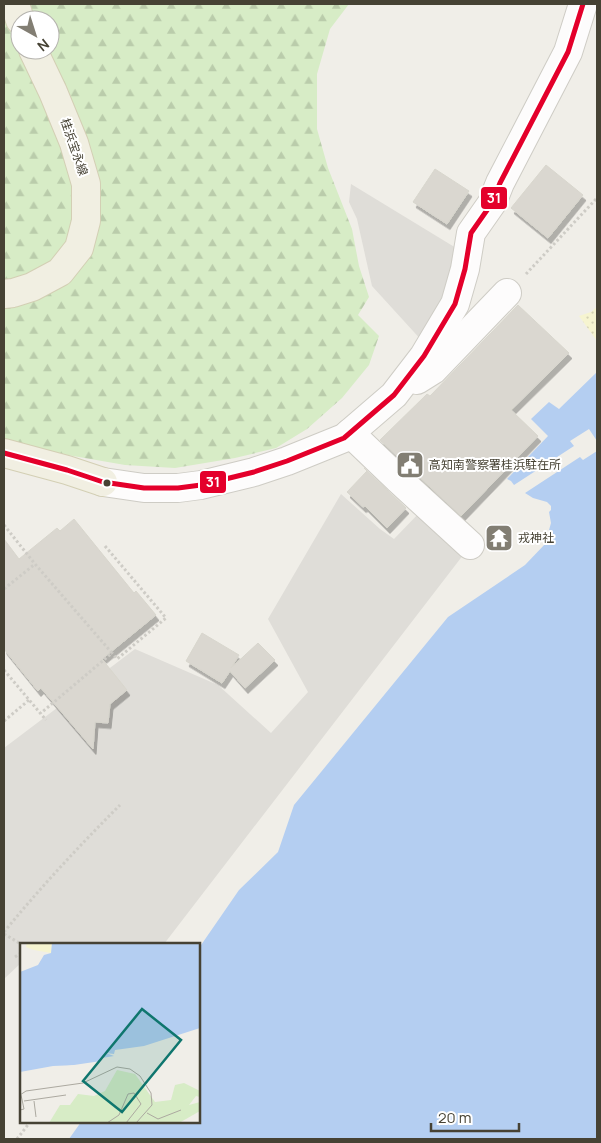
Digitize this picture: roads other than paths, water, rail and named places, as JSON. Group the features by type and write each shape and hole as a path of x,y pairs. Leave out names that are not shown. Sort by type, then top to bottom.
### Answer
{"main road":[{"name":"桂浜宝永線","path":"4,294 32,287 60,272 79,248 86,221 86,184 74,143 38,60"},
{"path":"4,453 103,482"}],"street":[{"path":"394,395 424,356 455,304 465,269 470,232 492,203 568,52 583,4"},
{"path":"103,482 144,488 178,488 201,485 254,472 287,461 348,436 394,395 433,370 507,293"},
{"path":"348,436 470,545"}],"water":[{"path":"597,372 597,441 589,429 570,441 574,446 514,485 507,479 548,436 531,419 549,402 559,409"},
{"path":"597,451 597,1139 69,1139 80,1123 200,1123 200,947 239,890 278,852 294,805 448,617 525,565 547,542 551,523 549,512 551,506 547,502 533,498 525,493 580,457 583,460"}],"place":[{"name":"高知南警察署桂浜駐在所","path":"410,465"},
{"name":"戎神社","path":"499,538"}]}
